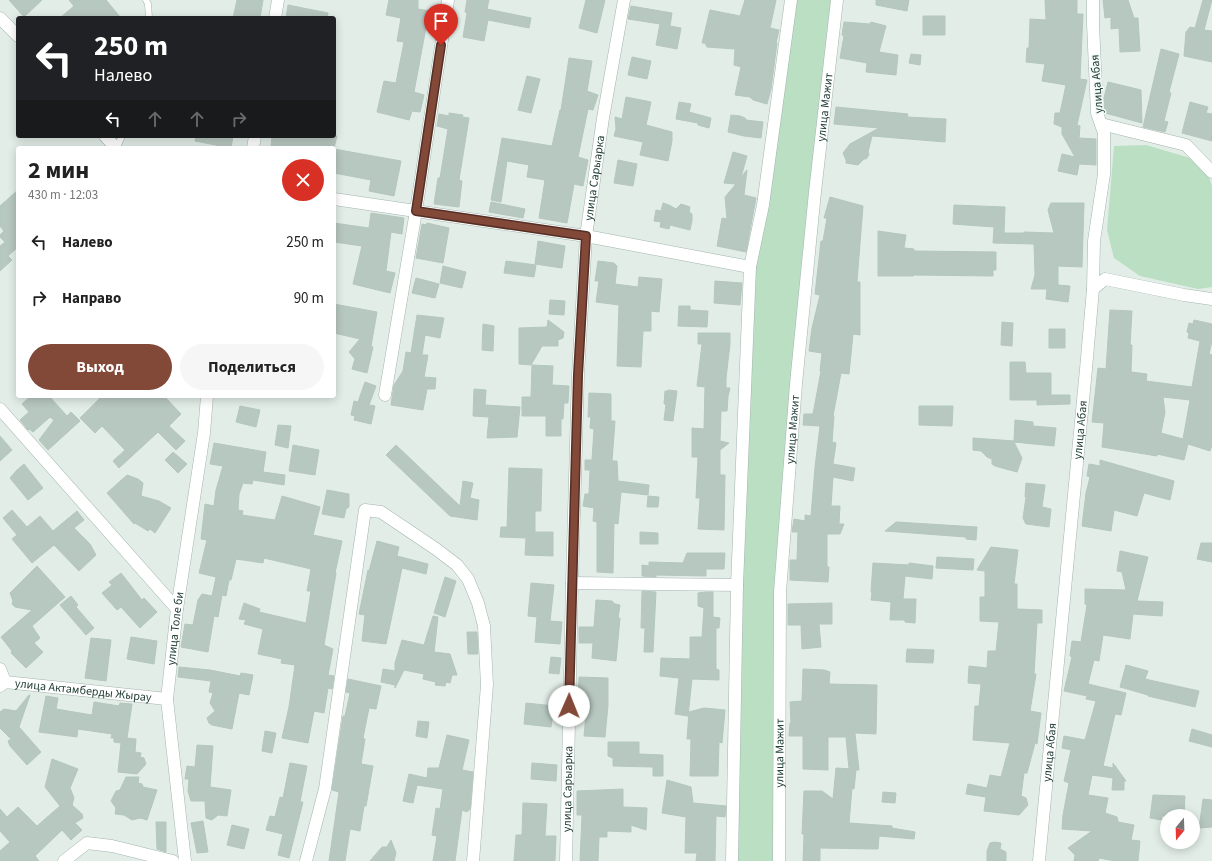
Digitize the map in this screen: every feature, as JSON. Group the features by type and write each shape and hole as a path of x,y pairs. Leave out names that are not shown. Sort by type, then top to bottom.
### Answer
{"street":[{"path":"275,16 278,0"},
{"path":"385,395 416,211 448,0"},
{"name":"улица Сарыарка","path":"566,861 578,375 586,236 603,118 624,0"},
{"path":"732,861 737,585 750,267 763,205 792,0"},
{"name":"улица Мажит","path":"779,861 781,584 796,384 815,192 837,0"},
{"name":"улица Абая","path":"1039,861 1093,289 1094,241 1104,174 1104,133 1097,113 1093,0"},
{"path":"0,18 16,34"},
{"path":"1101,124 1186,145 1212,172"},
{"path":"108,138 118,145"},
{"path":"336,199 586,236 750,267"},
{"path":"1093,289 1105,279 1184,295 1212,299"},
{"name":"улица Толе би","path":"185,861 168,699 177,609 204,434 207,398"},
{"path":"0,409 177,609"},
{"path":"306,861 325,789 365,510 381,512 457,565 468,579 478,603 484,626 487,685 473,861"},
{"path":"572,583 737,585"},
{"path":"0,669 3,684"},
{"name":"улица Актамберды Жырау","path":"3,684 168,699"},
{"path":"64,861 87,842 112,846 173,861"}],"lane":[{"path":"146,0 148,4 149,16"}],"green space":[{"path":"793,0 834,0 782,591 778,861 729,861 754,271"},
{"path":"1146,145 1190,158 1208,174 1212,186 1212,287 1198,289 1140,276 1114,258 1107,230 1114,146"}],"building":[{"path":"9,0 42,0 25,16 23,16"},
{"path":"69,0 106,0 119,16 62,16 74,6"},
{"path":"237,0 263,0 260,16 233,16"},
{"path":"389,0 418,0 418,9 429,11 414,92 424,95 420,112 412,111 409,120 377,112 384,81 396,83 404,42 397,41 401,18 386,15"},
{"path":"467,0 489,0 487,9 531,18 529,28 488,20 484,41 463,37 467,13 465,12"},
{"path":"586,0 605,0 597,33 579,28"},
{"path":"745,0 776,0 770,28 779,30 776,43 771,89 767,104 753,100 750,97 735,95 741,67 734,65 735,49 707,47 705,43 702,43 710,10 740,16"},
{"path":"876,0 909,0 907,11 876,5"},
{"path":"1045,0 1077,0 1077,14 1083,14 1080,79 1087,80 1077,125 1080,126 1079,138 1096,139 1096,165 1079,164 1077,175 1058,171 1062,154 1075,157 1062,134 1062,127 1054,124 1055,113 1060,113 1066,85 1042,81 1045,64 1026,62 1027,48 1029,48 1030,19 1046,20"},
{"path":"1103,0 1128,0 1134,18 1138,18 1140,51 1120,52 1119,28 1111,29 1111,17 1105,18"},
{"path":"1203,0 1212,0 1204,30 1212,31 1212,62 1184,56 1186,32 1190,27 1195,28"},
{"path":"288,5 328,13 327,16 286,16"},
{"path":"631,6 672,13 670,26 681,28 677,49 656,45 660,24 628,19"},
{"path":"923,16 945,16 945,35 923,35"},
{"path":"844,22 870,24 871,22 886,26 879,52 898,55 896,75 866,72 867,63 840,58 844,36 842,35"},
{"path":"1161,49 1179,54 1169,92 1171,93 1164,121 1168,122 1165,132 1143,127"},
{"path":"911,54 921,55 920,65 909,63"},
{"path":"632,57 651,61 647,79 628,75"},
{"path":"569,58 592,61 587,91 598,95 593,110 588,109 578,157 588,160 583,186 574,184 567,223 539,218 545,180 527,177 529,165 507,161 501,202 491,200 502,138 552,146 561,110"},
{"path":"527,76 540,79 531,113 518,110"},
{"path":"1108,82 1141,90 1142,123 1105,113 1104,98"},
{"path":"626,97 651,102 646,125 672,132 672,141 668,161 640,155 643,142 614,136 616,129 615,117 622,119"},
{"path":"679,102 691,104 689,112 711,118 709,128 698,125 698,123 676,119"},
{"path":"1190,102 1208,107 1206,113 1212,114 1212,141 1182,133"},
{"path":"836,107 908,114 907,117 946,119 945,142 872,136 868,152 869,155 866,159 858,165 846,163 843,153 850,144 879,128 834,124"},
{"path":"449,113 463,115 462,117 469,118 459,180 462,181 459,207 434,204 448,129 437,126 439,114 449,116"},
{"path":"731,115 740,116 746,120 763,122 761,138 728,132"},
{"path":"337,136 334,146 271,146 272,138 336,138"},
{"path":"196,138 233,138 231,146 221,146 195,141"},
{"path":"336,149 401,161 394,196 369,191 371,180 336,173"},
{"path":"733,152 747,156 741,177 747,170 744,195 756,198 746,252 717,246 722,218 727,219 725,197 736,184 724,183"},
{"path":"618,160 637,164 633,186 614,183"},
{"path":"16,192 16,249 8,256 12,260 0,271 0,246 5,242 0,237 4,231 0,226 0,206"},
{"path":"830,197 863,206 857,282 860,282 860,335 853,334 849,374 841,373 833,416 832,442 836,443 833,464 855,468 853,481 833,477 831,506 840,506 839,524 844,524 840,534 827,534 827,567 829,567 828,582 790,580 790,560 797,560 798,532 792,532 794,519 805,521 805,515 811,516 820,426 803,425 804,414 813,414 821,371 822,353 809,351 812,328 820,295 815,294 821,241 823,241 827,218 824,218"},
{"path":"491,202 525,209 523,218 489,212"},
{"path":"663,203 676,209 681,204 690,207 689,212 692,214 692,221 690,230 670,225 669,229 660,227 661,222 654,221 656,210 661,211"},
{"path":"1051,203 1084,203 1082,267 1058,266 1058,285 1070,286 1068,302 1046,299 1047,289 1031,289 1035,275 1034,244 993,243 994,227 953,224 954,205 1005,207 1004,233 1054,233 1048,210"},
{"path":"371,213 404,218 402,234 391,232 386,271 395,273 390,293 353,284 362,246 336,242 336,223 369,228"},
{"path":"427,223 449,228 443,263 416,258 422,224 426,225"},
{"path":"878,231 906,235 904,248 914,249 914,251 996,252 996,270 993,270 993,276 878,276"},
{"path":"538,241 565,246 562,268 535,264"},
{"path":"506,261 536,265 534,277 504,273"},
{"path":"598,261 614,263 617,266 615,284 638,287 639,277 662,279 659,312 651,311 651,331 643,331 641,367 617,366 619,305 596,302 599,281 595,281"},
{"path":"443,266 466,272 462,288 440,283"},
{"path":"416,278 439,284 435,298 412,293"},
{"path":"715,281 742,283 740,305 714,303"},
{"path":"550,300 565,301 564,315 549,314"},
{"path":"336,304 377,312 371,346 373,347 367,373 352,369 355,359 349,352 360,339 336,333"},
{"path":"679,306 690,306 690,310 708,311 707,327 678,326"},
{"path":"1110,310 1132,311 1130,345 1132,345 1131,372 1147,374 1146,381 1192,387 1200,341 1188,338 1189,333 1187,332 1189,323 1193,324 1194,320 1212,324 1212,341 1209,354 1212,355 1212,445 1210,451 1188,444 1184,460 1157,454 1157,456 1102,447 1104,423 1092,422 1098,368 1106,369","holes":["1163,397 1190,400 1183,439 1161,433 1165,412"]},
{"path":"417,315 444,318 440,338 425,335 422,355 428,355 424,377 436,378 435,389 427,389 423,410 391,405 394,385 403,371 406,352 411,353"},
{"path":"548,320 564,332 563,338 558,340 558,346 542,346 531,365 519,364 519,328 547,327"},
{"path":"1002,322 1013,323 1012,346 1001,345"},
{"path":"483,324 494,326 493,351 482,350"},
{"path":"1049,329 1065,329 1065,348 1049,348"},
{"path":"698,333 730,333 726,388 730,388 727,411 721,411 720,441 729,443 720,450 720,475 725,475 724,530 698,529 700,498 696,498 698,457 692,457 692,428 704,429 705,387 697,386 702,344 698,344"},
{"path":"1010,362 1025,362 1026,373 1051,373 1051,395 1070,395 1070,404 1037,405 1037,400 1010,400"},
{"path":"532,365 553,366 552,385 569,386 568,403 564,403 563,419 561,419 561,436 546,436 546,416 522,416 522,397 531,397"},
{"path":"365,382 376,386 369,405 375,406 371,424 354,420 355,416 351,415 354,401 358,402"},
{"path":"474,389 486,390 485,405 520,407 517,437 487,438 489,417 473,416"},
{"path":"665,391 677,391 673,421 664,420 666,404 664,404"},
{"path":"589,393 611,394 611,421 615,421 612,461 617,461 618,481 649,485 648,495 621,492 618,524 614,523 613,573 597,572 597,522 593,521 594,508 583,506 585,494 589,494 590,470 585,470 585,460 592,460 594,429 590,428 591,417 588,417"},
{"path":"29,398 51,398 67,416 71,412 80,421 48,450 39,440 54,420 50,417 33,432 29,429 28,430 20,420 29,412 22,404"},
{"path":"100,398 166,398 181,414 169,426 185,441 176,450 158,432 119,468 113,461 125,450 102,426 95,433 80,418"},
{"path":"240,406 260,410 256,427 236,422"},
{"path":"919,406 953,406 952,426 919,425"},
{"path":"1015,420 1033,422 1033,426 1056,428 1054,446 1014,442 1022,458 1017,472 995,466 992,464 992,459 987,457 981,451 973,450 973,438 1014,441"},
{"path":"278,425 291,426 288,448 275,445"},
{"path":"0,436 12,450 0,461"},
{"path":"214,443 266,452 263,472 285,475 284,485 253,480 252,484 243,483 239,494 238,510 243,511 242,515 275,520 282,496 320,507 313,535 342,541 335,573 324,645 333,649 328,675 334,676 332,689 328,688 324,713 314,711 308,743 282,738 289,707 295,665 281,663 282,659 258,654 263,629 244,624 246,620 239,619 244,603 260,609 259,612 306,623 311,591 307,591 311,569 264,558 263,563 236,559 231,580 229,580 226,596 222,595 218,617 214,616 208,652 181,647 185,624 193,625 198,600 202,594 212,596 216,577 199,573 207,540 201,539 205,504 214,506 216,490 223,466 210,464"},
{"path":"293,445 319,450 315,475 289,471"},
{"path":"396,445 460,506 463,481 473,483 470,498 479,500 477,520 450,516 386,455"},
{"path":"173,452 187,464 178,473 165,460"},
{"path":"1100,460 1174,481 1170,500 1144,493 1137,516 1114,510 1111,531 1082,526 1086,493 1090,477 1087,476 1089,464 1100,466"},
{"path":"24,464 43,488 28,500 10,478"},
{"path":"509,468 542,469 541,511 535,511 535,532 553,532 553,556 525,555 526,538 500,537 501,527 507,527"},
{"path":"127,475 138,479 143,483 141,496 159,501 171,508 155,533 150,529 148,531 135,523 134,524 107,493"},
{"path":"1026,483 1045,485 1042,507 1051,509 1049,527 1026,524 1023,518"},
{"path":"327,490 349,494 349,507 346,509 344,518 322,514"},
{"path":"648,496 659,497 658,507 647,507"},
{"path":"12,510 27,527 40,516 53,531 77,511 84,520 74,528 90,544 96,555 79,571 54,545 32,563 12,539 17,535 3,518"},
{"path":"896,522 977,527 976,540 966,539 966,537 885,531"},
{"path":"640,532 658,533 658,544 640,544"},
{"path":"377,541 399,547 397,556 428,564 426,574 402,568 386,644 362,641 365,615 359,614 368,570 369,571"},
{"path":"1201,543 1212,543 1212,562 1197,559"},
{"path":"991,547 1018,550 1014,584 1017,584 1017,609 1042,610 1042,623 1037,623 1034,674 1036,674 1030,711 1041,713 1037,744 1035,743 1027,773 1024,773 1021,796 1026,798 1028,805 1019,815 984,811 986,797 966,794 968,784 987,788 990,775 1001,777 1010,743 973,740 975,706 979,706 981,684 968,683 969,666 987,668 988,651 996,651 999,622 980,621 980,597 985,597 985,571 977,570"},
{"path":"1120,551 1148,557 1137,601 1163,602 1162,616 1133,614 1130,639 1103,635 1099,661 1094,660 1088,684 1126,693 1121,715 1115,714 1103,766 1113,768 1113,763 1126,781 1124,781 1124,790 1112,790 1113,778 1092,775 1088,795 1108,798 1105,813 1117,817 1118,822 1134,825 1131,840 1140,841 1138,861 1115,861 1099,858 1098,861 1074,861 1075,855 1068,848 1092,831 1062,829 1069,783 1064,781 1071,750 1062,748 1064,736 1085,740 1096,701 1086,699 1087,696 1064,691 1072,657 1070,656 1072,641 1081,642 1087,605 1085,604 1085,589 1126,590 1122,572 1117,571"},
{"path":"687,553 725,553 724,569 706,569 706,576 642,576 642,565 649,566 649,562 683,563"},
{"path":"937,557 974,559 973,570 936,568"},
{"path":"873,563 909,565 909,563 933,566 932,579 905,576 903,599 916,599 915,623 905,622 905,620 890,620 891,602 871,600"},
{"path":"37,566 65,597 32,626 40,638 34,643 43,652 26,668 11,653 12,651 1,637 32,610 15,607 12,604 13,601 10,593"},
{"path":"121,573 142,600 144,598 157,612 140,628 121,607 117,610 102,593 112,585 109,582"},
{"path":"445,577 456,581 445,617 434,613"},
{"path":"531,583 554,585 550,621 562,622 560,644 535,642 537,617 528,616"},
{"path":"642,591 656,592 653,652 644,652 645,628 641,628"},
{"path":"713,592 713,617 720,618 719,628 716,628 716,669 719,670 719,680 692,679 688,716 675,714 679,678 660,676 661,658 690,659 690,637 702,637 704,608 698,606 698,593"},
{"path":"71,596 78,605 76,607 94,628 86,635 60,605"},
{"path":"596,600 612,601 615,604 620,605 616,661 592,658 593,643 579,643 579,627 594,627"},
{"path":"832,603 832,624 819,624 821,647 802,649 801,625 788,625 788,604"},
{"path":"433,616 438,617 434,652 450,654 457,675 452,675 450,683 446,682 445,686 435,685 436,682 423,679 424,674 404,670 395,688 395,685 381,682 383,669 395,671 395,663 402,640 424,645"},
{"path":"467,632 477,632 478,654 468,654"},
{"path":"131,637 157,641 154,664 127,659"},
{"path":"91,638 111,640 106,681 85,678"},
{"path":"907,649 934,650 933,663 906,662"},
{"path":"551,657 561,658 559,674 549,673"},
{"path":"1126,665 1148,671 1145,679 1199,691 1195,707 1148,696 1120,687"},
{"path":"179,667 210,670 240,676 241,673 253,675 249,695 239,693 232,729 209,723 207,718 215,711 210,703 213,693 209,692 211,681 178,677"},
{"path":"803,669 824,670 830,672 829,684 877,685 876,734 855,733 859,770 856,770 854,789 852,788 849,823 892,826 892,828 915,832 914,839 879,836 878,849 820,848 820,861 803,861 804,834 802,834 804,791 822,791 833,799 836,768 849,769 846,737 828,737 828,770 803,769 803,736 789,736 791,723 790,702 802,701"},
{"path":"579,677 608,678 608,705 605,737 584,736 587,702 578,701"},
{"path":"348,679 381,686 376,709 369,708 363,738 365,739 361,764 373,766 360,831 350,829 345,861 329,861 339,792 332,790 343,716 345,716 350,693 346,692"},
{"path":"29,695 19,727 41,752 27,765 10,746 8,741 11,739 0,728 0,712 4,709 16,711"},
{"path":"46,696 58,698 56,709 92,715 94,702 119,706 120,703 132,704 127,738 136,739 135,752 141,753 140,757 144,758 146,764 137,774 118,772 121,743 114,742 114,738 111,738 112,734 78,729 77,737 39,732"},
{"path":"526,703 554,706 551,727 524,724"},
{"path":"704,708 725,710 722,743 719,742 718,776 690,776 691,739 687,739 689,712"},
{"path":"418,721 429,722 427,738 416,736"},
{"path":"1192,729 1212,735 1212,747 1189,741"},
{"path":"265,731 276,733 272,753 262,751"},
{"path":"447,735 469,740 462,770 473,772 470,809 467,812 462,810 455,861 433,861 437,836 432,835 436,808 440,809 443,789 417,785 413,803 403,801 409,774 427,778 428,768 439,768"},
{"path":"608,742 639,742 639,754 663,755 663,776 653,776 653,767 613,766 613,758 608,756"},
{"path":"197,745 213,746 210,787 231,790 227,816 218,815 212,820 206,818 205,801 191,801 188,791 189,779 185,779 187,766 195,767"},
{"path":"52,759 78,769 70,788 74,798 72,805 82,814 83,818 75,823 82,830 71,840 62,830 35,856 39,861 0,861 0,851 10,842 0,831 0,809 7,817 18,807 37,826 60,806 45,787"},
{"path":"290,763 307,766 300,802 303,802 289,858 278,855 283,834 266,830 270,816 275,817 280,797 283,798"},
{"path":"532,763 557,765 556,781 531,779"},
{"path":"126,777 139,777 138,783 142,784 143,787 157,790 147,820 140,818 132,820 124,815 115,814 116,808 111,801 116,791 120,790"},
{"path":"667,780 691,787 693,803 726,806 725,817 716,816 715,861 696,861 697,853 685,853 686,817 662,813"},
{"path":"623,789 623,807 647,808 646,830 631,825 631,832 607,831 607,837 599,837 598,861 580,861 582,815 577,815 577,791"},
{"path":"883,792 896,793 895,803 882,802"},
{"path":"1153,795 1185,796 1184,809 1160,809 1160,820 1150,818"},
{"path":"1203,799 1212,800 1212,827 1200,828"},
{"path":"523,803 547,804 545,836 556,836 555,861 514,861 516,835 522,835"},
{"path":"203,821 208,852 197,853 191,823"},
{"path":"156,822 166,822 166,852 157,849"},
{"path":"232,825 249,829 244,849 227,845"},
{"path":"391,840 396,853 394,861 370,861 382,847 387,847"},
{"path":"990,843 1001,843 1000,849 1006,852 1006,861 987,861 987,851"}],"route":[{"path":"441,45 416,211 586,236 578,375 569,706"}]}
